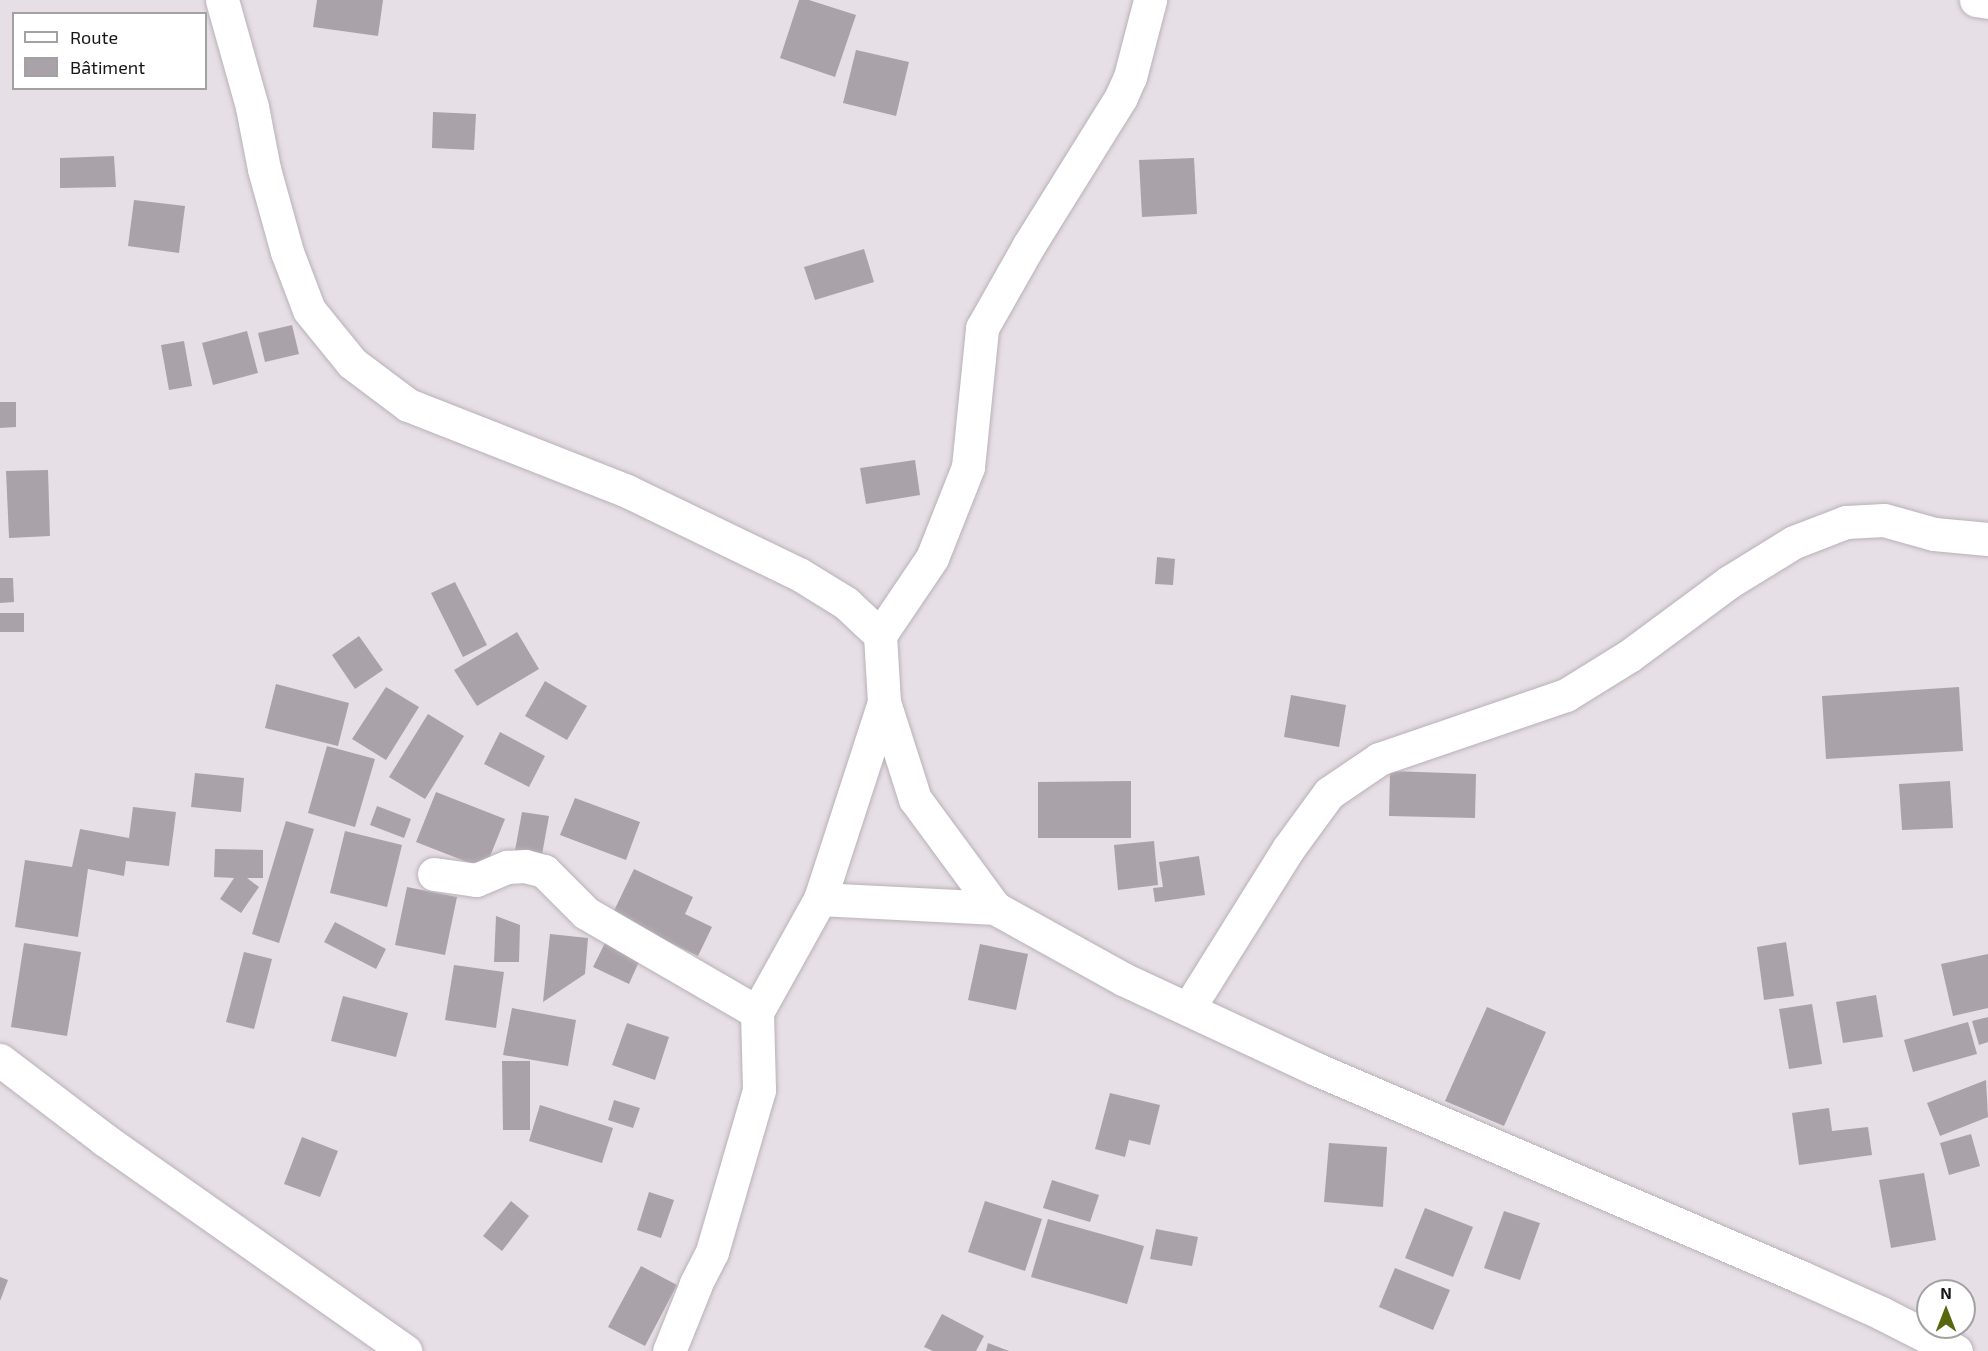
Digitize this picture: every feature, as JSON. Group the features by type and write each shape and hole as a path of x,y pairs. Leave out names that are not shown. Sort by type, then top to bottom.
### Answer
{"street":[{"path":"222,0 252,107 264,169 287,252 309,310 352,363 408,405 627,491 799,574 846,603 880,635"},
{"path":"1150,0 1130,77 1121,97 1029,245 982,328 968,467 932,558 880,635 884,702 915,799 995,908 1123,979 1316,1069 1432,1116 1611,1197 1851,1300 1956,1351"},
{"path":"1976,0 1988,2"},
{"path":"1188,1009 1288,849 1329,793 1379,759 1566,695 1629,656 1747,570 1794,542 1846,522 1884,520 1934,534 1988,538"},
{"path":"669,1351 696,1284 712,1252 759,1090 757,1012 819,899 884,702"},
{"path":"434,874 476,880 507,867 525,866 544,872 586,913 757,1012"},
{"path":"819,899 995,908"},
{"path":"0,1060 105,1140 405,1351"}],"building":[{"path":"317,0 383,0 378,36 313,27"},
{"path":"799,0 809,0 856,15 835,77 780,58"},
{"path":"856,50 909,62 896,116 843,103"},
{"path":"433,112 476,114 474,150 432,148"},
{"path":"114,156 116,187 60,188 60,158"},
{"path":"1194,158 1197,214 1142,217 1139,160"},
{"path":"134,200 185,206 179,253 128,246"},
{"path":"864,249 874,282 815,300 804,267"},
{"path":"292,325 299,354 265,362 258,333"},
{"path":"247,331 258,373 213,385 202,343"},
{"path":"184,341 192,386 169,390 161,345"},
{"path":"0,402 16,402 16,427 0,428"},
{"path":"915,460 920,495 866,504 860,468"},
{"path":"48,470 50,536 9,538 6,471"},
{"path":"1157,557 1175,559 1173,585 1155,584"},
{"path":"0,578 13,578 14,602 0,603"},
{"path":"455,582 487,645 463,657 431,593"},
{"path":"0,613 24,613 24,632 0,632"},
{"path":"517,632 539,669 477,706 454,670"},
{"path":"359,636 383,670 355,689 332,655"},
{"path":"545,681 587,706 567,740 525,716"},
{"path":"276,684 349,703 338,746 265,728"},
{"path":"386,687 419,707 386,760 352,739"},
{"path":"1959,687 1963,751 1826,759 1822,696"},
{"path":"1291,695 1346,705 1339,747 1284,737"},
{"path":"428,714 464,736 425,799 389,777"},
{"path":"500,732 545,756 529,787 484,764"},
{"path":"327,746 375,759 355,827 308,813"},
{"path":"1390,771 1476,774 1475,818 1389,816"},
{"path":"195,773 244,778 241,812 191,807"},
{"path":"1131,781 1131,838 1038,838 1038,782"},
{"path":"1950,781 1953,828 1902,830 1899,784"},
{"path":"436,792 505,819 485,869 416,842"},
{"path":"575,798 640,822 626,860 560,835"},
{"path":"377,806 411,819 404,838 370,825"},
{"path":"133,807 176,812 169,866 126,861 124,876 88,869 78,937 15,927 25,860 72,867 80,829 129,838"},
{"path":"522,812 549,816 541,860 514,856"},
{"path":"286,821 314,829 279,943 252,934"},
{"path":"345,831 402,845 387,907 330,893"},
{"path":"1154,841 1158,885 1118,890 1114,845"},
{"path":"215,849 263,850 263,878 247,878 259,887 241,913 220,899 234,878 214,877"},
{"path":"1199,856 1205,895 1155,902 1153,888 1163,887 1159,862"},
{"path":"634,869 693,897 685,914 712,927 698,956 612,915"},
{"path":"407,887 457,897 445,955 395,945"},
{"path":"496,916 520,925 519,962 494,962"},
{"path":"335,922 386,949 376,969 324,942"},
{"path":"550,934 588,938 585,974 543,1002"},
{"path":"607,939 642,955 629,984 593,967"},
{"path":"1786,942 1794,996 1764,1000 1757,947"},
{"path":"24,943 81,952 67,1036 11,1027"},
{"path":"980,944 1028,954 1016,1010 968,1000"},
{"path":"244,952 272,959 254,1029 226,1022"},
{"path":"1988,954 1988,1008 1953,1016 1941,964"},
{"path":"454,965 504,972 496,1028 445,1020"},
{"path":"1876,995 1883,1037 1843,1043 1836,1002"},
{"path":"343,996 408,1013 396,1057 331,1041"},
{"path":"1812,1004 1822,1064 1789,1069 1779,1009"},
{"path":"1487,1007 1546,1032 1504,1126 1445,1101"},
{"path":"512,1008 576,1020 568,1066 503,1055"},
{"path":"1988,1017 1988,1042 1979,1045 1972,1021"},
{"path":"1968,1022 1977,1054 1913,1072 1904,1040"},
{"path":"627,1023 669,1037 655,1080 612,1065"},
{"path":"502,1061 530,1061 530,1130 503,1130"},
{"path":"1986,1080 1988,1117 1940,1136 1927,1103"},
{"path":"1110,1093 1160,1105 1150,1145 1129,1140 1125,1157 1095,1149"},
{"path":"614,1100 640,1108 633,1128 608,1120"},
{"path":"540,1105 613,1128 602,1163 529,1141"},
{"path":"1829,1108 1832,1131 1868,1127 1872,1155 1799,1165 1792,1113"},
{"path":"1971,1134 1980,1166 1949,1175 1940,1143"},
{"path":"302,1137 338,1151 320,1197 284,1184"},
{"path":"1329,1143 1387,1147 1383,1207 1324,1202"},
{"path":"1924,1173 1936,1240 1891,1248 1879,1180"},
{"path":"1052,1180 1099,1195 1090,1222 1043,1208"},
{"path":"649,1192 674,1200 661,1238 637,1230"},
{"path":"511,1201 529,1216 502,1251 483,1236"},
{"path":"985,1201 1042,1219 1025,1271 968,1252"},
{"path":"1425,1208 1473,1227 1453,1277 1405,1258"},
{"path":"1504,1211 1540,1223 1520,1280 1484,1268"},
{"path":"1048,1219 1144,1246 1127,1304 1031,1277"},
{"path":"1156,1229 1198,1237 1192,1266 1150,1259"},
{"path":"641,1266 677,1285 645,1346 608,1327"},
{"path":"1395,1268 1450,1290 1433,1330 1379,1307"},
{"path":"0,1277 8,1280 0,1301"},
{"path":"942,1314 984,1336 976,1351 933,1351 924,1347"},
{"path":"988,1343 1009,1351 986,1351"}]}
